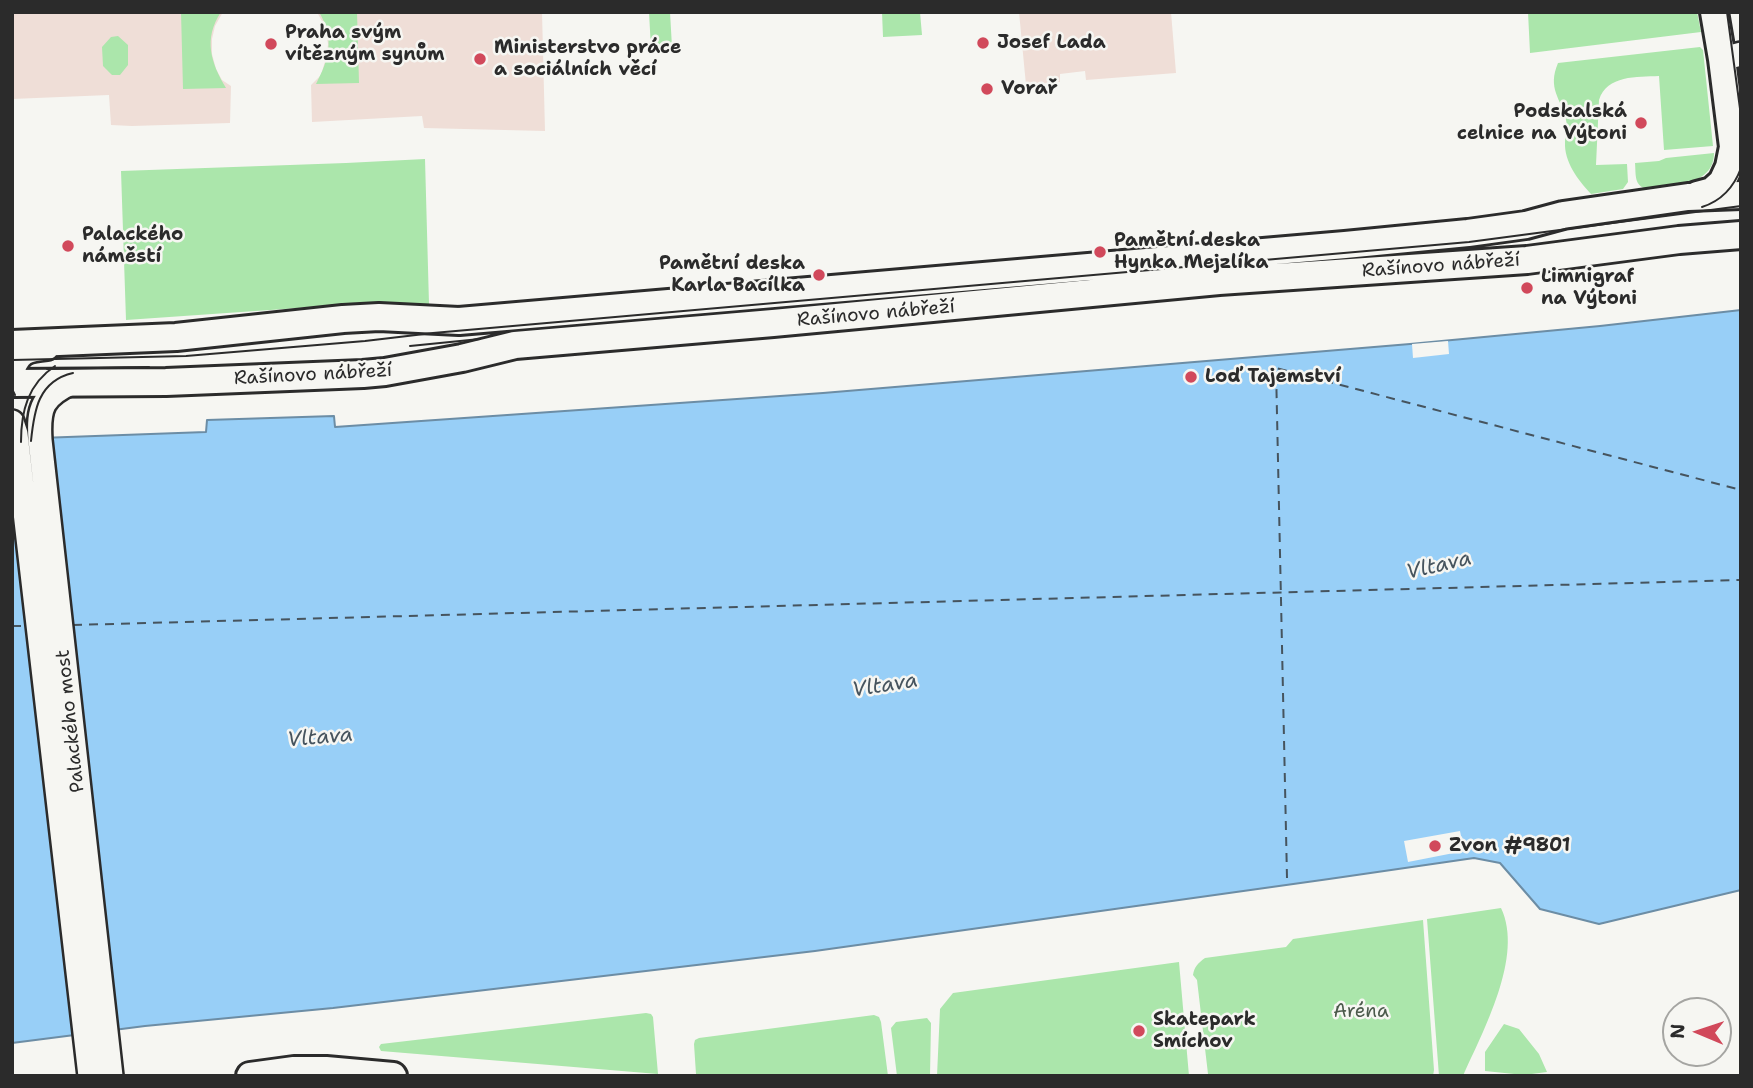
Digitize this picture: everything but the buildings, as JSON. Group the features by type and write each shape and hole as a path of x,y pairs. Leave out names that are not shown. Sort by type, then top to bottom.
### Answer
{"main road":[{"path":"1688,197 1717,188 1737,158 1731,57 1714,12"},
{"name":"Rašínovo nábřeží","path":"12,344 176,337 379,317 459,321 1345,245 1526,225 1563,215 1688,197 1741,195"},
{"path":"1679,240 1728,224 1741,213"},
{"name":"Rašínovo nábřeží","path":"12,383 166,382 363,374 462,358 515,345 1219,281 1527,260 1679,240 1741,235"},
{"path":"250,1076 294,1070 326,1070 393,1076"}],"street":[{"name":"Rašínovo nábřeží","path":"12,373 21,354 33,349 176,337"},
{"name":"Palackého most","path":"73,382 56,389 46,401 40,414 40,440 111,1076"},
{"name":"Palackého most","path":"12,422 16,434 90,1076"}],"shaded area":[{"path":"12,12 223,12 215,26 212,54 222,80 231,86 230,123 111,125 109,95 12,99"},
{"name":"Ministerstvo práce a sociálních věcí","path":"317,12 542,12 545,131 424,128 422,116 312,122 311,85 321,75 328,44 325,27"},
{"path":"1019,12 1171,12 1176,73 1086,80 1085,71 1060,74 1060,82 1026,85"}],"green space":[{"path":"181,12 221,12 212,32 211,51 216,69 226,88 183,89"},
{"path":"319,12 357,12 359,83 316,84 327,57 329,40"},
{"path":"649,12 670,12 672,47 651,49"},
{"path":"882,12 920,12 922,35 883,37"},
{"path":"1528,12 1697,12 1701,32 1530,53"},
{"path":"118,36 128,45 128,65 120,75 112,75 103,66 102,47 111,37"},
{"path":"1700,47 1703,50 1713,146 1664,150 1659,76 1632,77 1616,82 1603,92 1599,100 1596,165 1627,164 1628,182 1623,189 1591,194 1577,177 1567,157 1567,123 1554,87 1558,63"},
{"path":"1714,153 1707,173 1688,182 1644,188 1637,181 1635,163"},
{"path":"425,159 429,304 371,303 126,320 121,171"},
{"path":"1501,908 1507,927 1508,948 1490,1016 1463,1076 1439,1076 1427,919"},
{"name":"Aréna","path":"1423,920 1433,1076 1208,1074 1197,980 1193,975 1197,965 1205,958 1286,947 1293,939"},
{"path":"1179,962 1189,1076 937,1076 940,1009 953,993"},
{"path":"646,1013 653,1017 658,1074 381,1051 379,1047 381,1044"},
{"path":"874,1015 879,1017 881,1022 888,1076 696,1074 694,1044 699,1038"},
{"path":"927,1018 931,1023 930,1076 897,1076 891,1028 896,1022"},
{"path":"1504,1024 1519,1029 1539,1054 1547,1072 1524,1075 1485,1071 1485,1052"}],"water":[{"name":"Vltava","path":"1741,310 1741,890 1599,924 1540,909 1500,863 1474,858 815,951 12,1043 12,439 206,432 207,420 334,416 335,427 823,393 1410,344"}],"pier":[{"path":"1448,341 1449,354 1413,358 1412,344"},
{"path":"1460,831 1464,851 1408,862 1404,841"}],"ferry route":[{"path":"1287,878 1276,368 1741,490"},
{"path":"73,625 1741,580"},
{"path":"12,626 29,626"}],"tram line":[{"path":"1727,12 1741,116"},
{"path":"1702,207 1726,192 1741,168"},
{"path":"12,360 186,356 365,341 1469,242 1741,206"},
{"path":"410,346 480,339"},
{"path":"21,442 25,409 32,390 55,366"},
{"path":"47,369 149,367"},
{"path":"31,441 36,408 45,390 61,377 73,373"},
{"path":"12,389 15,395"}],"place":[{"name":"Josef Lada","path":"983,43"},
{"name":"Praha svým vítězným synům","path":"271,44"},
{"name":"Ministerstvo práce a sociálních věcí","path":"480,59"},
{"name":"Vorař","path":"987,89"},
{"name":"Podskalská celnice na Výtoni","path":"1641,123"},
{"name":"Palackého náměstí","path":"68,246"},
{"name":"Pamětní deska Hynka Mejzlíka","path":"1100,252"},
{"name":"Pamětní deska Karla Bacílka","path":"819,275"},
{"name":"Limnigraf na Výtoni","path":"1527,288"},
{"name":"Loď Tajemství","path":"1191,377"},
{"name":"Zvon #9801","path":"1435,846"},
{"name":"Skatepark Smíchov","path":"1139,1031"}]}
